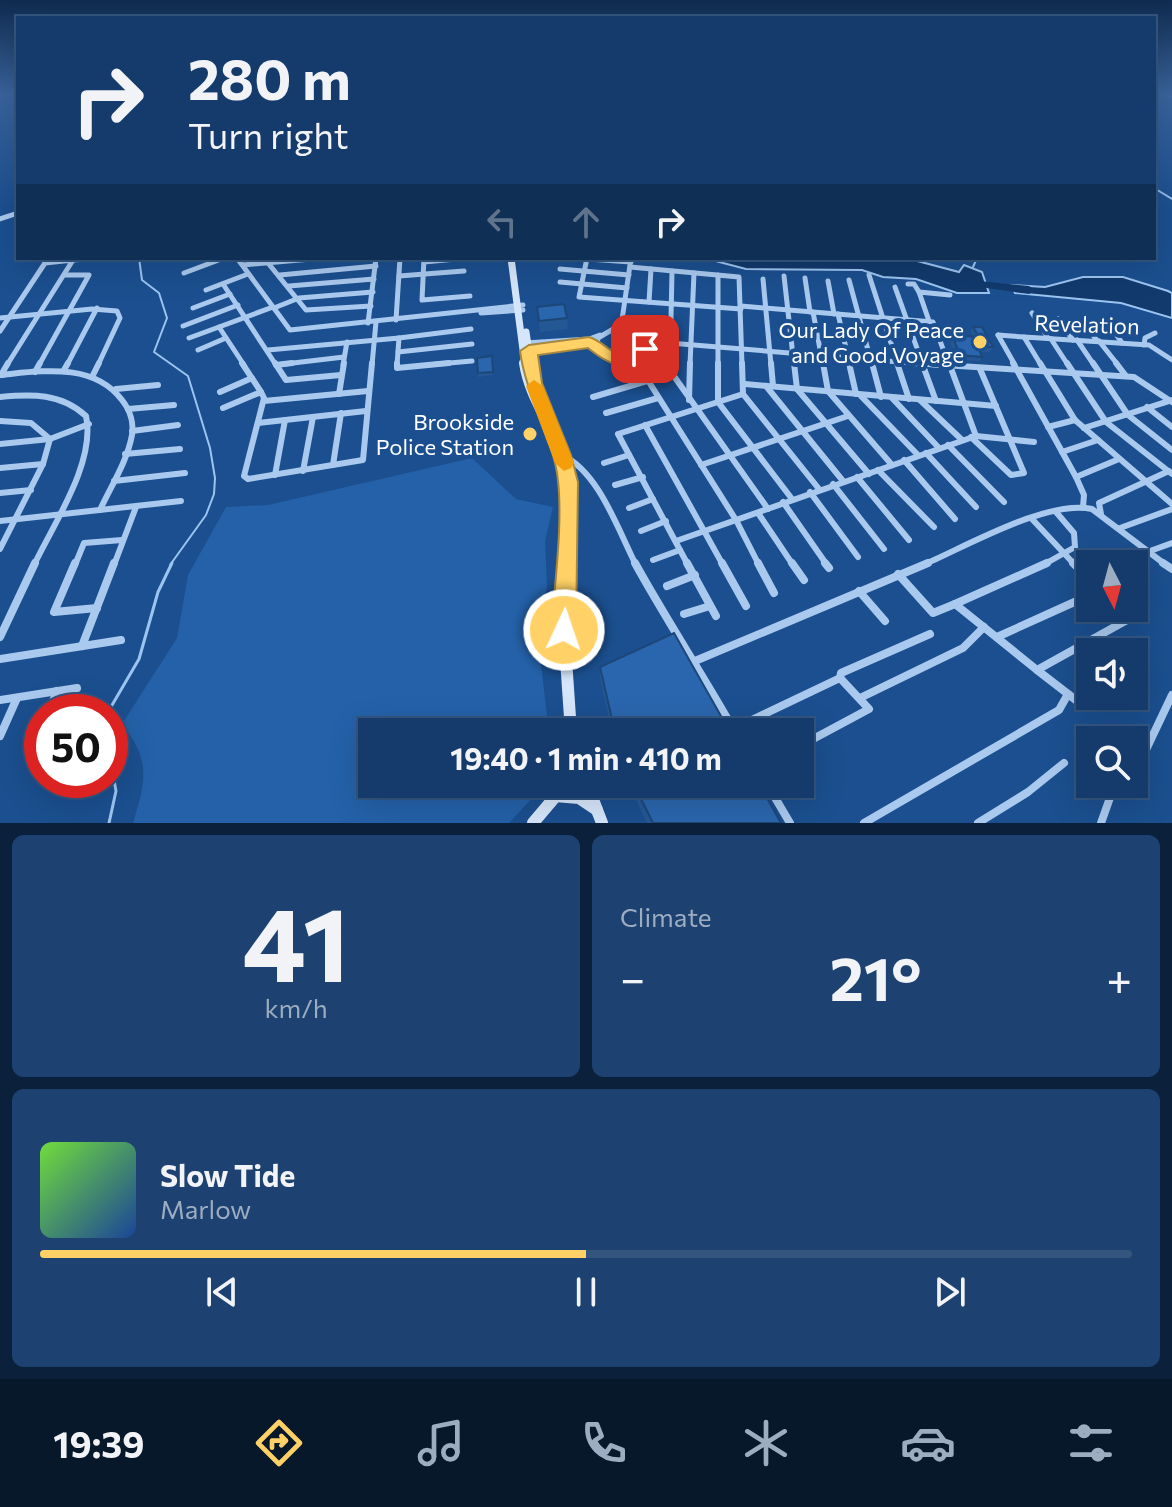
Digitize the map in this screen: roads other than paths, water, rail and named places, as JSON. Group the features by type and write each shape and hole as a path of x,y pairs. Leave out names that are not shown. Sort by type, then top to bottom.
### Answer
{"main road":[{"path":"513,260 530,395 560,451 570,512 564,630 570,718"},
{"path":"533,823 553,798"},
{"path":"579,798 600,816"}],"street":[{"path":"1,375 73,260"},
{"path":"0,331 45,263 73,260"},
{"path":"238,260 290,330 520,308"},
{"path":"242,265 283,260"},
{"path":"219,327 264,401 244,476 248,479 363,460 374,340 371,306 376,260"},
{"path":"396,320 400,260"},
{"path":"420,317 424,260"},
{"path":"587,260 579,297 934,323 966,404 973,437 1011,475 1023,474 980,369"},
{"path":"605,260 651,269 739,277 743,394 819,489"},
{"path":"184,273 207,261"},
{"path":"268,263 309,311 371,306"},
{"path":"621,327 631,263"},
{"path":"279,275 376,266"},
{"path":"560,269 629,275"},
{"path":"649,302 651,269"},
{"path":"399,276 464,271"},
{"path":"672,271 668,343 671,372 768,509"},
{"path":"689,400 694,273"},
{"path":"206,290 248,274"},
{"path":"35,372 89,275 65,275"},
{"path":"718,275 718,402 792,499"},
{"path":"869,275 909,399"},
{"path":"784,276 797,389 869,474"},
{"path":"805,278 828,391 892,465"},
{"path":"289,286 374,279"},
{"path":"763,279 769,386 843,481"},
{"path":"849,280 881,397"},
{"path":"828,281 858,394 976,507"},
{"path":"560,282 627,288"},
{"path":"223,284 286,380 341,375"},
{"path":"908,284 914,284 919,292 929,321"},
{"path":"895,287 936,401"},
{"path":"189,338 299,298 373,292"},
{"path":"919,292 950,295"},
{"path":"193,308 230,294"},
{"path":"422,300 470,296"},
{"path":"183,326 238,305"},
{"path":"64,370 97,308"},
{"path":"0,318 113,309 120,316 92,377"},
{"path":"1032,313 1106,422 1171,472"},
{"path":"1058,319 1128,415 1172,450"},
{"path":"1085,323 1126,376"},
{"path":"1110,325 1122,343"},
{"path":"525,347 589,339 621,327 639,333 645,341 1018,372 1126,376 1141,380 1171,401"},
{"path":"268,350 471,329"},
{"path":"1144,345 1145,338 1155,333"},
{"path":"597,345 600,335"},
{"path":"1024,337 998,335 1076,477 1084,495 1083,507"},
{"name":"Revelation","path":"1024,337 1144,345 1172,360"},
{"name":"Revelation","path":"1024,337 1075,420 1172,506"},
{"path":"198,350 226,338"},
{"path":"399,338 397,368 472,361"},
{"path":"525,347 597,345 611,358 634,358 642,353 645,341"},
{"path":"339,394 347,342"},
{"path":"398,352 472,344"},
{"path":"276,365 344,357"},
{"path":"634,358 736,520 774,593"},
{"path":"1,375 64,370 92,377 116,389 158,385"},
{"path":"220,392 252,378"},
{"path":"593,397 647,381"},
{"path":"745,384 996,406"},
{"path":"100,510 132,431 128,409 116,389"},
{"path":"264,401 368,391"},
{"path":"223,408 261,392"},
{"path":"716,616 618,434 743,394"},
{"path":"0,397 42,395 64,400 81,410 89,424 85,458 0,637"},
{"path":"890,397 939,448"},
{"path":"606,413 658,398"},
{"path":"919,400 961,439"},
{"path":"1084,428 1171,401"},
{"path":"128,409 174,405"},
{"path":"1147,407 1172,427"},
{"path":"258,423 366,411"},
{"path":"333,465 341,413"},
{"path":"701,465 848,416"},
{"path":"303,471 313,417"},
{"path":"275,475 285,420"},
{"path":"1048,427 1075,420"},
{"path":"0,421 31,423 50,439"},
{"path":"0,444 50,439 89,424"},
{"path":"132,431 178,425"},
{"path":"645,425 746,606"},
{"path":"653,560 705,532 961,439 973,437 1034,442"},
{"path":"0,549 43,464 50,439"},
{"path":"1062,452 1098,440"},
{"path":"948,445 1004,502"},
{"path":"125,454 180,449"},
{"path":"560,451 575,461 590,479 674,634 695,661 727,718"},
{"path":"604,463 629,455"},
{"path":"1076,477 1119,459"},
{"path":"904,460 955,519"},
{"path":"0,468 43,464"},
{"path":"878,470 934,527"},
{"path":"1101,514 1099,503 1145,480 1171,472"},
{"path":"114,481 185,473"},
{"path":"615,485 643,477"},
{"path":"857,477 909,540"},
{"path":"833,484 884,549"},
{"path":"0,493 31,490"},
{"path":"810,492 858,557"},
{"path":"629,508 653,499"},
{"path":"0,521 181,501"},
{"path":"783,502 829,568"},
{"path":"1120,528 1172,506"},
{"path":"82,646 136,507"},
{"path":"695,661 898,574 1056,512 1083,507 1101,514 1172,569"},
{"path":"898,574 933,613 1066,554 1075,547 1077,540 1056,512"},
{"path":"758,513 804,580"},
{"path":"1032,519 1076,565"},
{"path":"641,531 666,521"},
{"path":"97,608 54,612 84,543 122,540"},
{"path":"1150,551 1172,543"},
{"path":"667,586 695,575"},
{"path":"859,591 885,621"},
{"path":"997,637 1076,601"},
{"path":"955,604 1076,700"},
{"path":"684,614 710,606"},
{"path":"1037,670 1123,622"},
{"path":"860,698 963,648 984,627"},
{"path":"760,718 840,678 841,673 930,634"},
{"path":"0,659 121,640"},
{"path":"814,738 869,709 840,678"},
{"path":"0,700 77,688"},
{"path":"864,823 1059,710 1068,694"},
{"path":"1148,746 1172,695"},
{"path":"0,736 17,698"},
{"path":"978,823 1028,792 1064,763"},
{"path":"775,798 790,823"},
{"path":"1101,823 1110,798"}],"waterway":[{"path":"1156,189 1172,199"},
{"path":"139,260 142,280 159,293 167,318 154,352 188,376 210,448 215,478 214,494 206,515 170,565"},
{"path":"973,267 976,260"},
{"path":"970,283 1029,290"},
{"path":"119,694 139,659 158,592 172,563"},
{"path":"109,823 114,798"}],"place":[{"name":"Our Lady Of Peace and Good Voyage","path":"980,342"},
{"name":"Brookside Police Station","path":"530,434"}]}
